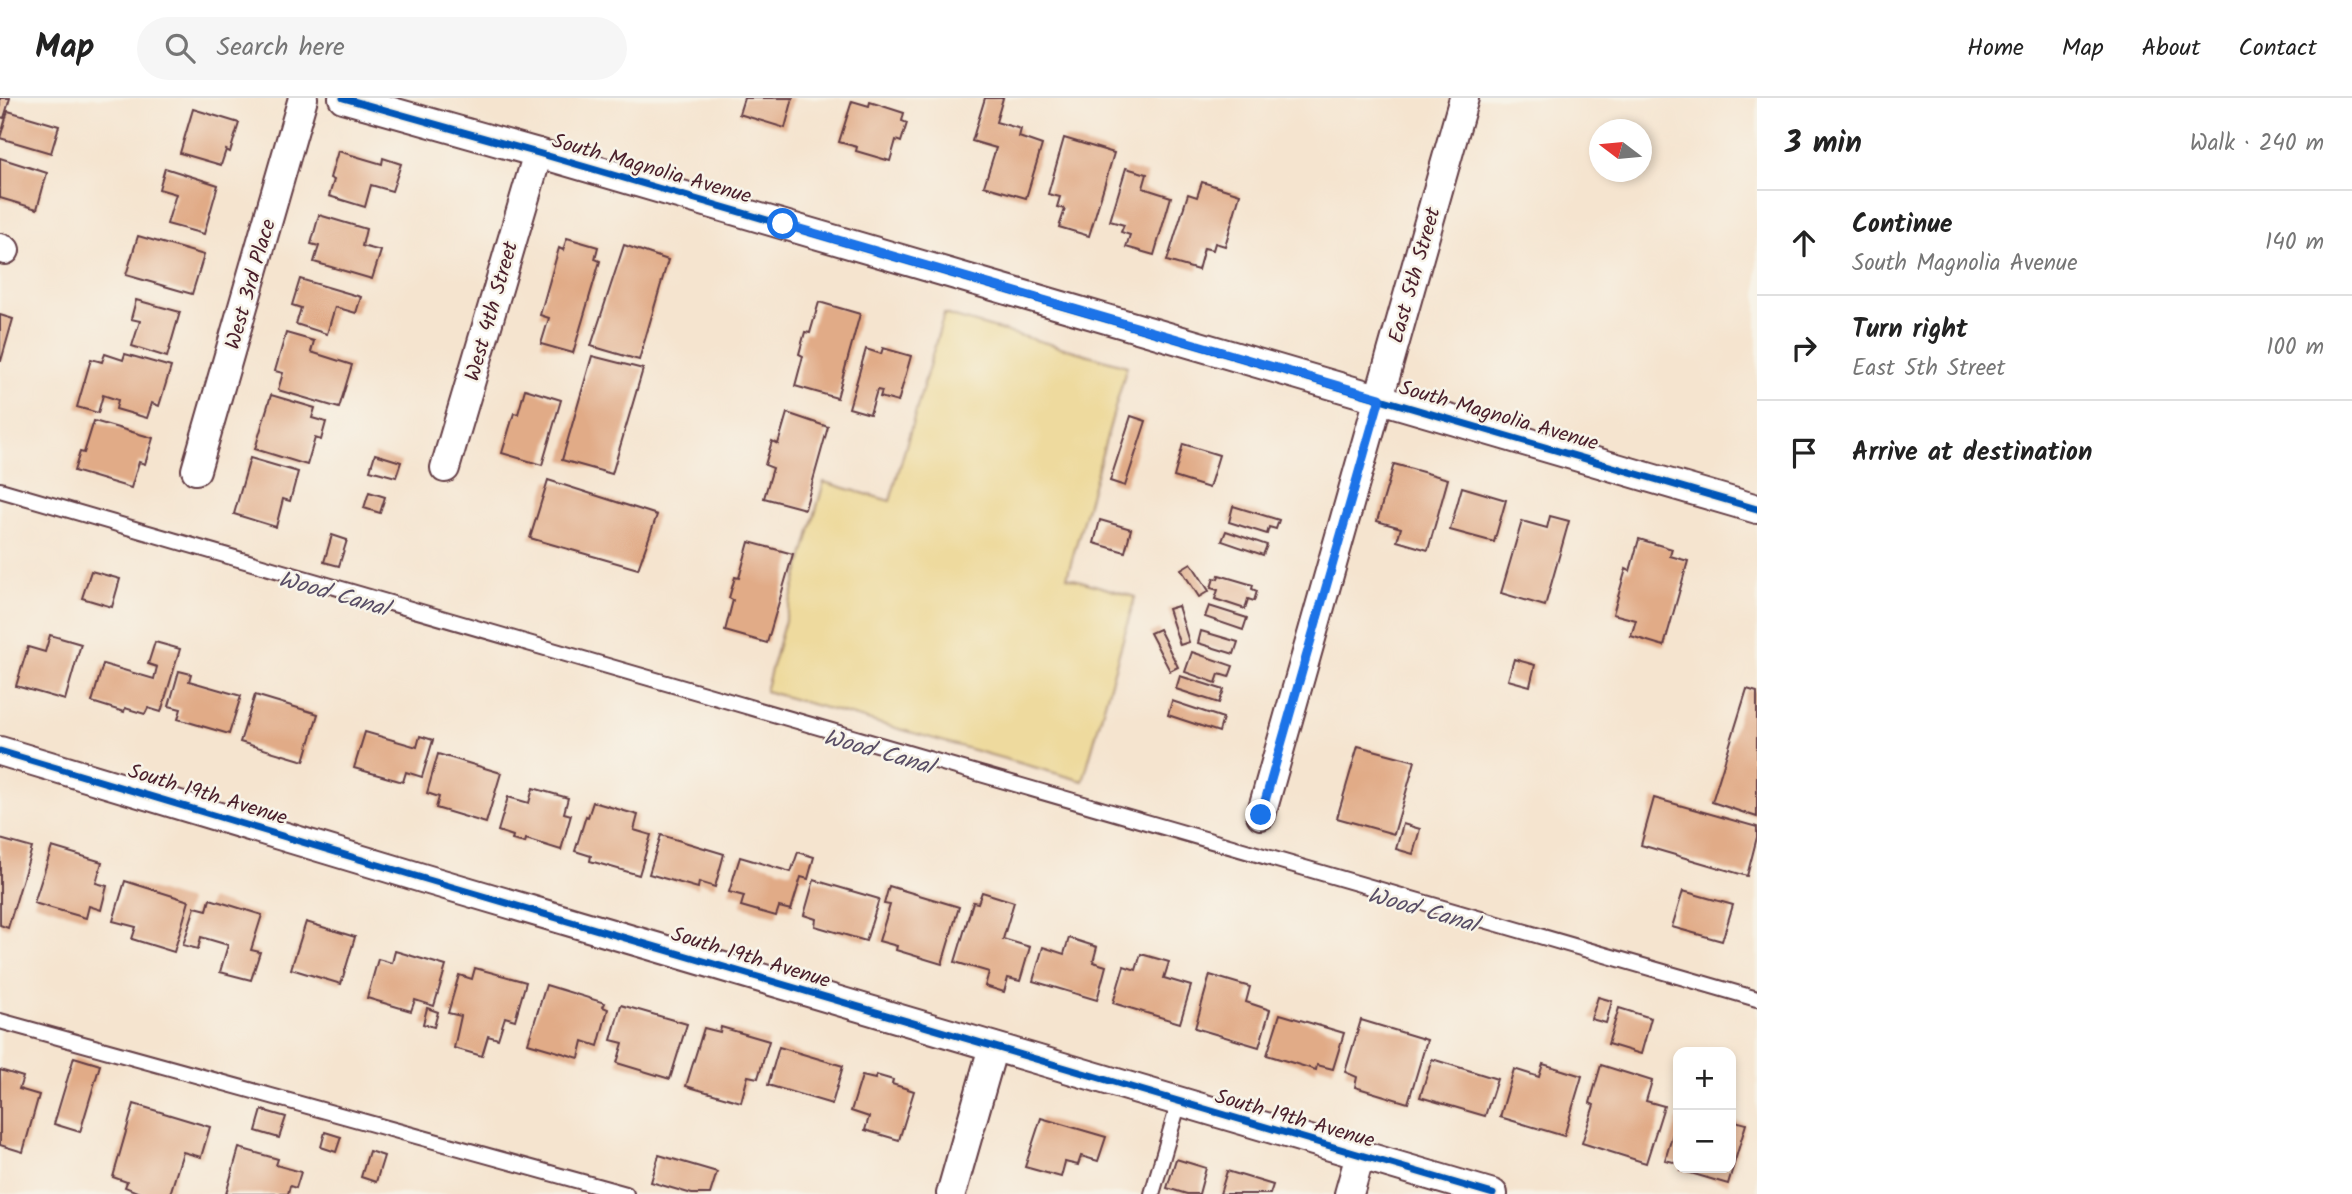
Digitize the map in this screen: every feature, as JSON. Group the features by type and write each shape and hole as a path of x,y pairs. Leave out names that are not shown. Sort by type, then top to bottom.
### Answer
{"street":[{"name":"West 3rd Place","path":"196,470 303,98"},
{"name":"South Magnolia Avenue","path":"343,98 1757,509"},
{"name":"East 5th Street","path":"1261,815 1464,98"},
{"name":"West 4th Street","path":"445,468 538,153"},
{"name":"South 19th Avenue","path":"0,751 1493,1194"},
{"path":"951,1194 993,1047"},
{"path":"1349,1194 1360,1155"}],"lane":[{"path":"0,490 1757,999"},
{"path":"0,1021 626,1194"},
{"path":"1153,1194 1179,1102"}],"sand":[{"path":"944,314 1127,366 1067,577 1135,597 1083,781 765,691 824,482 890,501"}],"building":[{"path":"0,98 10,98 4,118 0,117"},
{"path":"744,98 793,98 785,128 739,114"},
{"path":"985,98 1003,98 996,122 1021,129 1019,137 1042,145 1026,198 984,186 996,148 972,141"},
{"path":"852,101 869,106 870,102 904,113 902,121 907,123 901,142 896,140 890,161 856,151 857,147 839,142"},
{"path":"193,109 239,123 230,152 226,150 221,165 180,153"},
{"path":"8,111 59,126 51,153 0,138"},
{"path":"1064,138 1114,153 1089,236 1059,227 1065,209 1057,207 1060,197 1048,194"},
{"path":"338,151 382,164 383,158 401,164 392,191 371,185 365,207 329,196 334,180 330,178"},
{"path":"0,158 47,173 37,209 0,198"},
{"path":"165,168 218,185 204,234 167,224 176,194 159,189"},
{"path":"1126,168 1147,174 1143,188 1171,197 1154,255 1126,247 1130,235 1121,232 1124,225 1110,221"},
{"path":"1202,182 1240,194 1225,246 1215,243 1213,250 1204,248 1198,270 1167,261 1188,194 1197,197"},
{"path":"319,215 366,229 362,246 381,251 372,279 314,262 319,246 311,244"},
{"path":"138,236 204,255 192,294 126,275"},
{"path":"567,238 598,247 595,259 600,261 573,353 541,344 549,318 540,315 559,248 563,250"},
{"path":"624,245 668,260 639,360 591,346"},
{"path":"300,279 361,297 356,313 335,307 327,334 296,324 301,308 292,305"},
{"path":"136,300 180,312 167,357 132,346 140,321 131,319"},
{"path":"819,302 860,314 837,398 795,386 803,356 799,354 805,332 810,333"},
{"path":"0,315 13,319 1,361 0,361"},
{"path":"286,333 314,341 311,352 352,365 339,408 278,390 283,373 275,371"},
{"path":"883,348 911,356 898,402 880,397 882,391 877,390 870,414 849,408 866,349 881,354"},
{"path":"105,354 123,360 125,354 171,367 159,406 152,403 147,418 116,409 118,400 103,395 98,413 77,407 91,359 102,362"},
{"path":"592,356 643,369 612,474 562,460"},
{"path":"525,389 561,400 542,465 502,453 514,413 518,414"},
{"path":"271,395 315,408 312,418 326,422 321,440 315,438 307,465 255,449"},
{"path":"787,413 828,427 805,509 764,498 773,468 765,465 772,441 778,444"},
{"path":"1131,416 1146,421 1125,486 1110,481"},
{"path":"94,421 153,438 145,464 139,462 131,488 74,471 80,452 84,453"},
{"path":"1183,444 1219,455 1209,488 1174,477"},
{"path":"375,454 401,462 396,477 370,470"},
{"path":"250,458 298,472 290,501 283,499 276,527 234,514"},
{"path":"1394,464 1448,479 1428,550 1397,541 1401,528 1377,521"},
{"path":"548,480 657,515 638,569 530,538"},
{"path":"1462,487 1506,500 1494,542 1450,530"},
{"path":"369,492 385,497 380,513 364,508"},
{"path":"1233,506 1279,520 1276,529 1269,527 1267,534 1229,522"},
{"path":"1550,516 1569,521 1545,606 1501,593 1522,521 1547,528"},
{"path":"1100,520 1131,529 1125,552 1094,543"},
{"path":"1226,531 1267,545 1263,555 1222,541"},
{"path":"332,535 347,540 339,566 324,562"},
{"path":"1639,539 1672,549 1670,556 1688,561 1664,646 1631,636 1636,620 1613,614 1626,569 1630,571"},
{"path":"749,542 793,554 767,643 725,631 733,600 729,598 735,577 739,578"},
{"path":"1191,563 1209,591 1199,597 1181,569"},
{"path":"91,571 120,579 112,607 82,598"},
{"path":"1219,575 1253,585 1252,589 1257,591 1254,601 1248,599 1245,609 1215,599 1218,590 1211,588 1214,578 1218,579"},
{"path":"1178,606 1189,642 1180,645 1168,609"},
{"path":"1209,606 1247,618 1243,630 1205,617"},
{"path":"1159,629 1178,667 1170,671 1150,633"},
{"path":"1201,631 1238,642 1234,654 1198,643"},
{"path":"50,635 81,644 65,700 16,686 28,647 45,652"},
{"path":"155,642 180,649 161,712 148,708 145,714 125,708 124,712 92,702 103,664 154,679 157,667 148,664"},
{"path":"1192,652 1233,666 1229,677 1219,674 1216,683 1185,672"},
{"path":"1514,659 1535,665 1530,686 1508,680"},
{"path":"179,671 191,674 189,681 241,696 229,734 178,719 181,709 169,706"},
{"path":"1180,676 1224,690 1219,703 1176,689"},
{"path":"1747,689 1757,692 1757,817 1712,802"},
{"path":"255,695 318,714 304,761 240,742"},
{"path":"1172,701 1223,718 1219,732 1168,715"},
{"path":"365,732 417,747 420,736 433,740 422,777 406,772 403,782 354,768"},
{"path":"1358,746 1415,761 1394,834 1337,818"},
{"path":"438,754 501,773 486,823 436,808 439,797 427,793"},
{"path":"533,788 568,798 564,813 571,815 561,850 526,839 525,843 512,840 513,836 498,831 508,797 529,803"},
{"path":"1654,798 1757,827 1747,876 1641,845"},
{"path":"593,802 638,815 634,830 651,835 639,875 590,861 591,856 575,851"},
{"path":"1403,824 1420,829 1413,854 1396,849"},
{"path":"661,835 724,854 715,887 699,882 698,888 649,874"},
{"path":"0,839 32,848 8,928 0,925"},
{"path":"52,847 102,862 96,883 107,886 101,910 89,906 86,918 34,903"},
{"path":"798,852 814,857 808,879 801,877 791,910 779,907 776,916 741,906 744,896 729,892 740,857 791,872"},
{"path":"814,880 879,899 866,941 815,926 816,919 804,915"},
{"path":"125,881 189,901 174,952 132,939 136,927 113,921"},
{"path":"889,886 959,907 942,964 896,950 897,946 879,941 890,905 884,904"},
{"path":"1683,891 1733,905 1722,941 1672,927"},
{"path":"982,892 1014,902 1003,939 1030,947 1020,981 1008,978 1004,992 985,986 989,972 955,962 973,902 978,903"},
{"path":"210,899 262,915 251,950 260,952 251,980 220,972 228,945 201,937 198,949 183,945 195,907 207,910"},
{"path":"306,922 355,937 341,984 291,969"},
{"path":"1069,938 1097,947 1093,962 1106,966 1097,1000 1033,981 1043,947 1064,954"},
{"path":"395,951 446,966 434,1006 415,1000 411,1011 367,998 378,959 392,963"},
{"path":"1141,954 1169,962 1164,978 1191,986 1180,1023 1113,1003 1124,966 1136,970"},
{"path":"475,968 526,982 515,1020 505,1017 498,1039 488,1036 482,1056 454,1048 461,1016 448,1013 459,975 472,979"},
{"path":"1210,975 1250,987 1246,1002 1270,1010 1259,1047 1195,1028"},
{"path":"546,985 605,1003 603,1007 608,1009 598,1046 583,1041 579,1058 528,1043"},
{"path":"1598,997 1612,1001 1606,1023 1591,1019"},
{"path":"621,1005 687,1024 670,1079 617,1063 623,1043 611,1040"},
{"path":"427,1008 438,1012 434,1027 423,1024"},
{"path":"1619,1008 1651,1018 1641,1054 1608,1044"},
{"path":"1280,1014 1344,1033 1333,1069 1317,1065 1316,1070 1267,1055"},
{"path":"1361,1020 1427,1040 1408,1103 1355,1087 1357,1077 1345,1072"},
{"path":"721,1027 769,1041 758,1078 748,1076 741,1102 686,1086 704,1028 720,1032"},
{"path":"779,1047 843,1066 832,1104 768,1085"},
{"path":"74,1057 100,1065 80,1132 54,1124"},
{"path":"1432,1059 1497,1079 1485,1116 1420,1097"},
{"path":"1543,1064 1582,1076 1564,1136 1500,1117 1514,1069 1539,1077"},
{"path":"1601,1065 1652,1081 1646,1101 1664,1106 1646,1163 1582,1143 1594,1105 1590,1103"},
{"path":"0,1070 23,1077 19,1089 39,1095 23,1152 0,1145"},
{"path":"876,1075 914,1091 899,1140 865,1130 869,1117 851,1111 862,1076 875,1079"},
{"path":"134,1104 210,1127 201,1157 183,1152 170,1194 142,1194 125,1187 127,1182 113,1177"},
{"path":"262,1110 286,1117 279,1138 256,1131"},
{"path":"1041,1118 1106,1137 1098,1161 1081,1156 1078,1165 1065,1162 1061,1177 1025,1167"},
{"path":"1736,1121 1746,1124 1736,1157"},
{"path":"325,1132 341,1137 336,1152 321,1147"},
{"path":"1673,1134 1673,1162 1665,1160"},
{"path":"239,1148 278,1159 276,1165 301,1172 296,1188 290,1186 288,1194 226,1194"},
{"path":"369,1151 384,1156 376,1182 361,1177"},
{"path":"659,1155 717,1172 710,1194 692,1194 651,1182"},
{"path":"1176,1159 1206,1168 1199,1194 1187,1194 1167,1188"},
{"path":"1227,1171 1273,1185 1270,1194 1220,1194"},
{"path":"1690,1173 1731,1173 1728,1184"}],"cycle path":[{"path":"343,98 1757,509"},
{"path":"0,751 1493,1194"}],"route":[{"path":"783,224 1380,398 1261,815"}],"water label":[{"name":"Wood Canal","path":"334,593"},
{"name":"Wood Canal","path":"879,751"},
{"name":"Wood Canal","path":"1423,909"}]}
